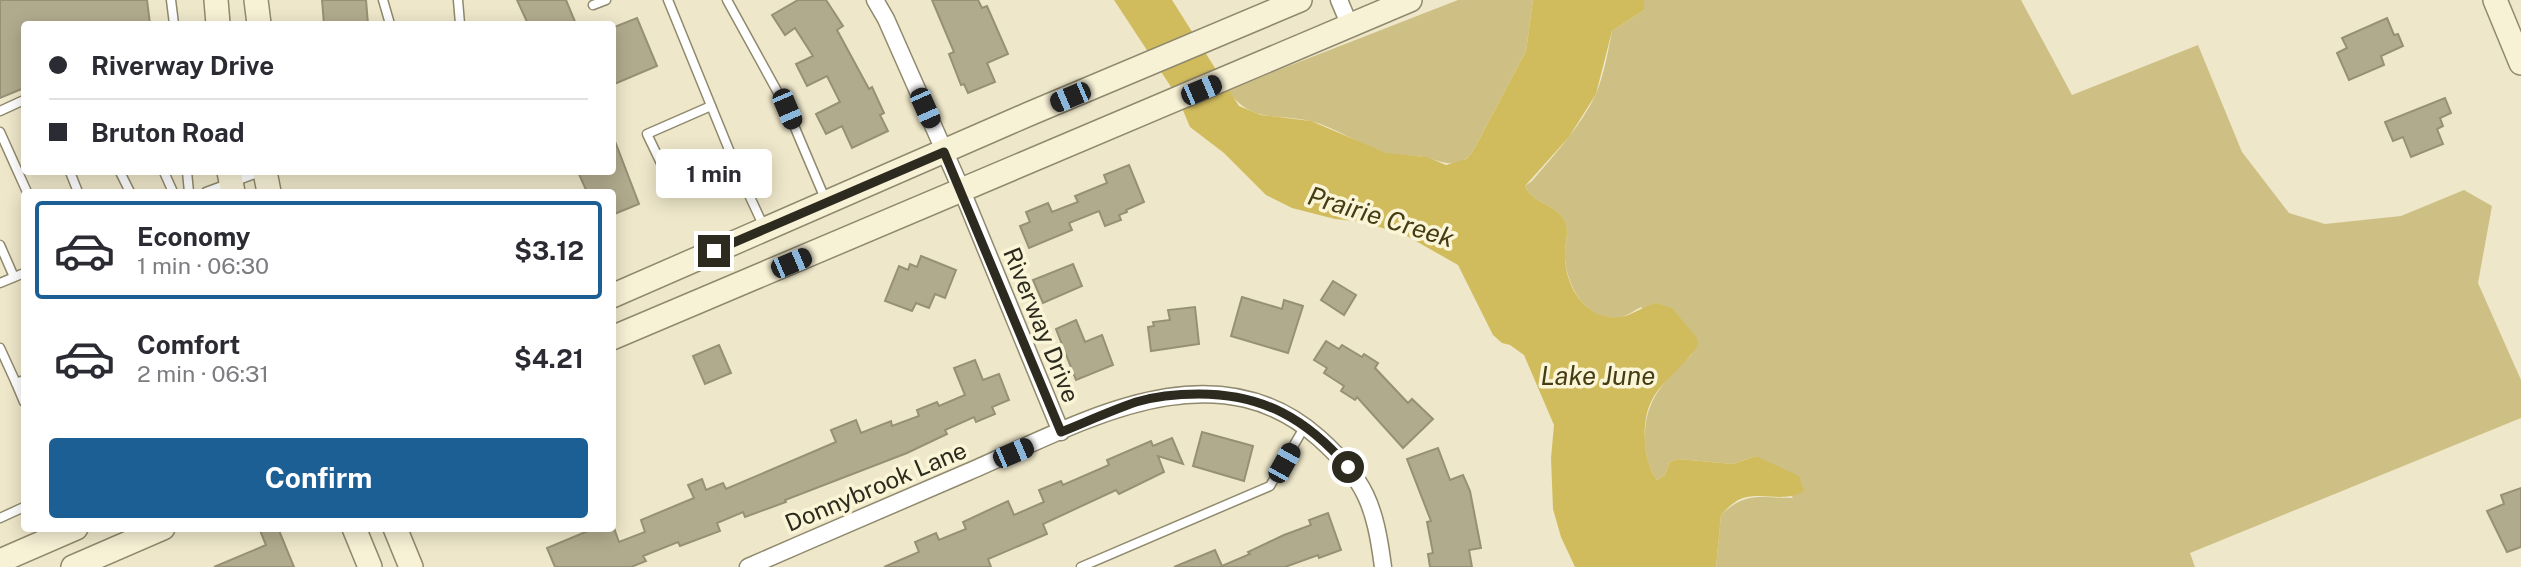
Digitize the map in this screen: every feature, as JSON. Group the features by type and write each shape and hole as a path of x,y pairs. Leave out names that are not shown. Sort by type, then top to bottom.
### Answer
{"main road":[{"path":"216,0 219,21"},
{"path":"256,0 258,21"},
{"path":"616,294 1300,0"},
{"path":"616,336 1410,0"},
{"path":"2495,0 2521,63"},
{"path":"0,561 67,532"},
{"path":"73,567 154,532"},
{"path":"356,532 370,567"},
{"path":"397,532 411,567"}],"street":[{"name":"Riverway Drive","path":"875,0 886,19 962,191 1061,432 1138,401 1179,394 1216,394 1254,400 1305,426 1337,454 1359,480 1377,522 1383,567"},
{"path":"1339,0 1350,26"},
{"name":"Donnybrook Lane","path":"748,567 1061,432"}],"lane":[{"path":"171,0 174,21"},
{"path":"383,0 388,21"},
{"path":"458,0 460,21"},
{"path":"593,5 606,0"},
{"path":"668,0 765,229"},
{"path":"727,0 787,109 827,202"},
{"path":"0,111 21,101"},
{"path":"711,106 647,134 672,186 734,161"},
{"path":"0,131 26,189"},
{"path":"214,189 253,175"},
{"path":"0,245 14,277"},
{"path":"0,283 21,274"},
{"path":"0,348 20,382"},
{"path":"1081,567 1269,486 1305,426"},
{"path":"0,518 21,508"}],"shaded area":[{"path":"1458,0 1533,0 1526,51 1472,153 1456,163 1385,153 1320,124 1255,113 1237,101 1227,90"},
{"path":"1644,0 2021,0 2072,95 2198,45 2242,152 2289,213 2325,224 2401,216 2464,190 2492,206 2478,283 2521,380 2521,418 2190,553 2195,567 1716,567 1721,515 1746,499 1793,498 1756,456 1733,464 1678,459 1670,462 1665,475 1657,480 1646,453 1647,415 1664,383 1692,354 1641,307 1622,317 1610,318 1599,315 1582,301 1575,292 1567,269 1567,230 1563,219 1534,197 1525,186 1550,161 1583,117 1599,86 1612,31 1644,10"}],"water":[{"name":"Lake June","path":"1114,0 1172,0 1239,106 1261,115 1311,121 1386,153 1427,157 1446,165 1466,159 1472,153 1526,51 1533,0 1644,0 1644,10 1612,31 1596,94 1569,137 1525,186 1534,197 1563,218 1567,229 1566,269 1569,281 1581,301 1598,314 1609,317 1621,317 1656,303 1672,308 1697,338 1698,345 1661,387 1648,409 1645,448 1657,480 1665,475 1670,462 1678,459 1733,464 1756,456 1799,476 1804,491 1781,497 1751,496 1731,505 1721,515 1716,567 1575,567 1561,537 1553,509 1551,458 1554,425 1524,355 1493,335 1458,265 1407,236 1364,222 1335,219 1292,208 1266,195 1224,153 1190,127 1177,96"}],"building":[{"path":"0,0 147,0 150,21 21,21 21,89 0,98"},
{"path":"322,0 366,0 368,21 324,21"},
{"path":"517,0 566,0 575,21 527,21"},
{"path":"798,0 826,0 843,26 837,30 869,89 872,87 884,113 880,115 888,131 852,148 842,126 826,134 816,114 840,102 827,76 807,86 796,64 813,56 795,28 785,35 772,15"},
{"path":"932,0 978,0 982,8 987,6 1008,54 987,63 995,82 968,93 964,84 961,85 949,54 954,52"},
{"path":"637,18 657,66 616,83 616,26"},
{"path":"2387,18 2394,35 2398,34 2403,46 2381,56 2384,65 2349,80 2337,53 2347,48 2342,38"},
{"path":"2445,98 2451,113 2440,118 2443,126 2437,129 2443,144 2411,157 2403,137 2393,141 2385,122"},
{"path":"616,144 639,204 616,213 616,189 586,189 579,175 616,175"},
{"path":"1129,165 1144,202 1119,215 1121,220 1105,226 1099,211 1069,223 1072,230 1029,248 1020,226 1030,222 1026,212 1048,203 1052,212 1078,202 1075,196 1107,183 1104,175"},
{"path":"921,256 956,270 945,298 935,294 929,308 916,303 912,311 885,301 899,266 908,270 910,264 917,267"},
{"path":"1073,264 1082,286 1043,303 1033,280"},
{"path":"1333,281 1356,295 1344,315 1321,300"},
{"path":"1242,297 1282,309 1284,300 1303,306 1288,353 1231,336"},
{"path":"1195,307 1199,344 1151,351 1148,327 1154,326 1153,322 1170,320 1168,310"},
{"path":"1076,320 1085,342 1102,335 1113,365 1076,380 1056,329"},
{"path":"1326,341 1339,349 1342,345 1362,357 1364,354 1378,363 1375,368 1408,403 1412,399 1433,419 1403,448 1357,397 1355,400 1341,391 1344,386 1324,373 1327,368 1314,360"},
{"path":"719,345 731,373 705,384 693,356"},
{"path":"975,360 983,380 999,374 1009,400 992,407 995,414 976,422 974,417 945,430 947,434 907,453 745,517 743,512 717,523 720,531 680,546 678,542 643,556 646,561 631,567 555,567 547,548 585,532 615,532 619,542 645,532 641,520 694,498 688,485 702,479 706,490 723,483 726,489 836,442 831,430 856,420 861,433 891,421 892,426 919,416 917,410 937,402 939,406 965,395 954,368"},
{"path":"1202,432 1253,446 1244,481 1193,466"},
{"path":"1172,438 1183,464 1158,456 1164,472 1119,494 1116,490 1043,524 1047,534 988,559 991,567 884,567 919,552 915,542 936,533 939,540 966,529 963,522 1008,501 1014,515 1044,502 1039,490 1061,481 1063,485 1109,465 1107,460 1151,441 1153,446"},
{"path":"1438,448 1450,480 1463,475 1470,491 1481,548 1469,550 1472,567 1430,567 1428,554 1433,553 1427,522 1431,521 1407,459"},
{"path":"2521,488 2521,547 2507,552 2487,511 2504,504 2501,495"},
{"path":"1328,513 1341,550 1319,558 1318,555 1285,567 1174,567 1215,550 1222,566 1284,535 1311,525 1309,520"},
{"path":"261,532 280,532 294,567 214,567 266,545"}],"route":[{"path":"714,251 944,152 1061,432 1138,401 1179,394 1216,394 1254,400 1280,411 1305,426 1348,467"}],"water label":[{"name":"Prairie Creek","path":"1381,217"}]}
